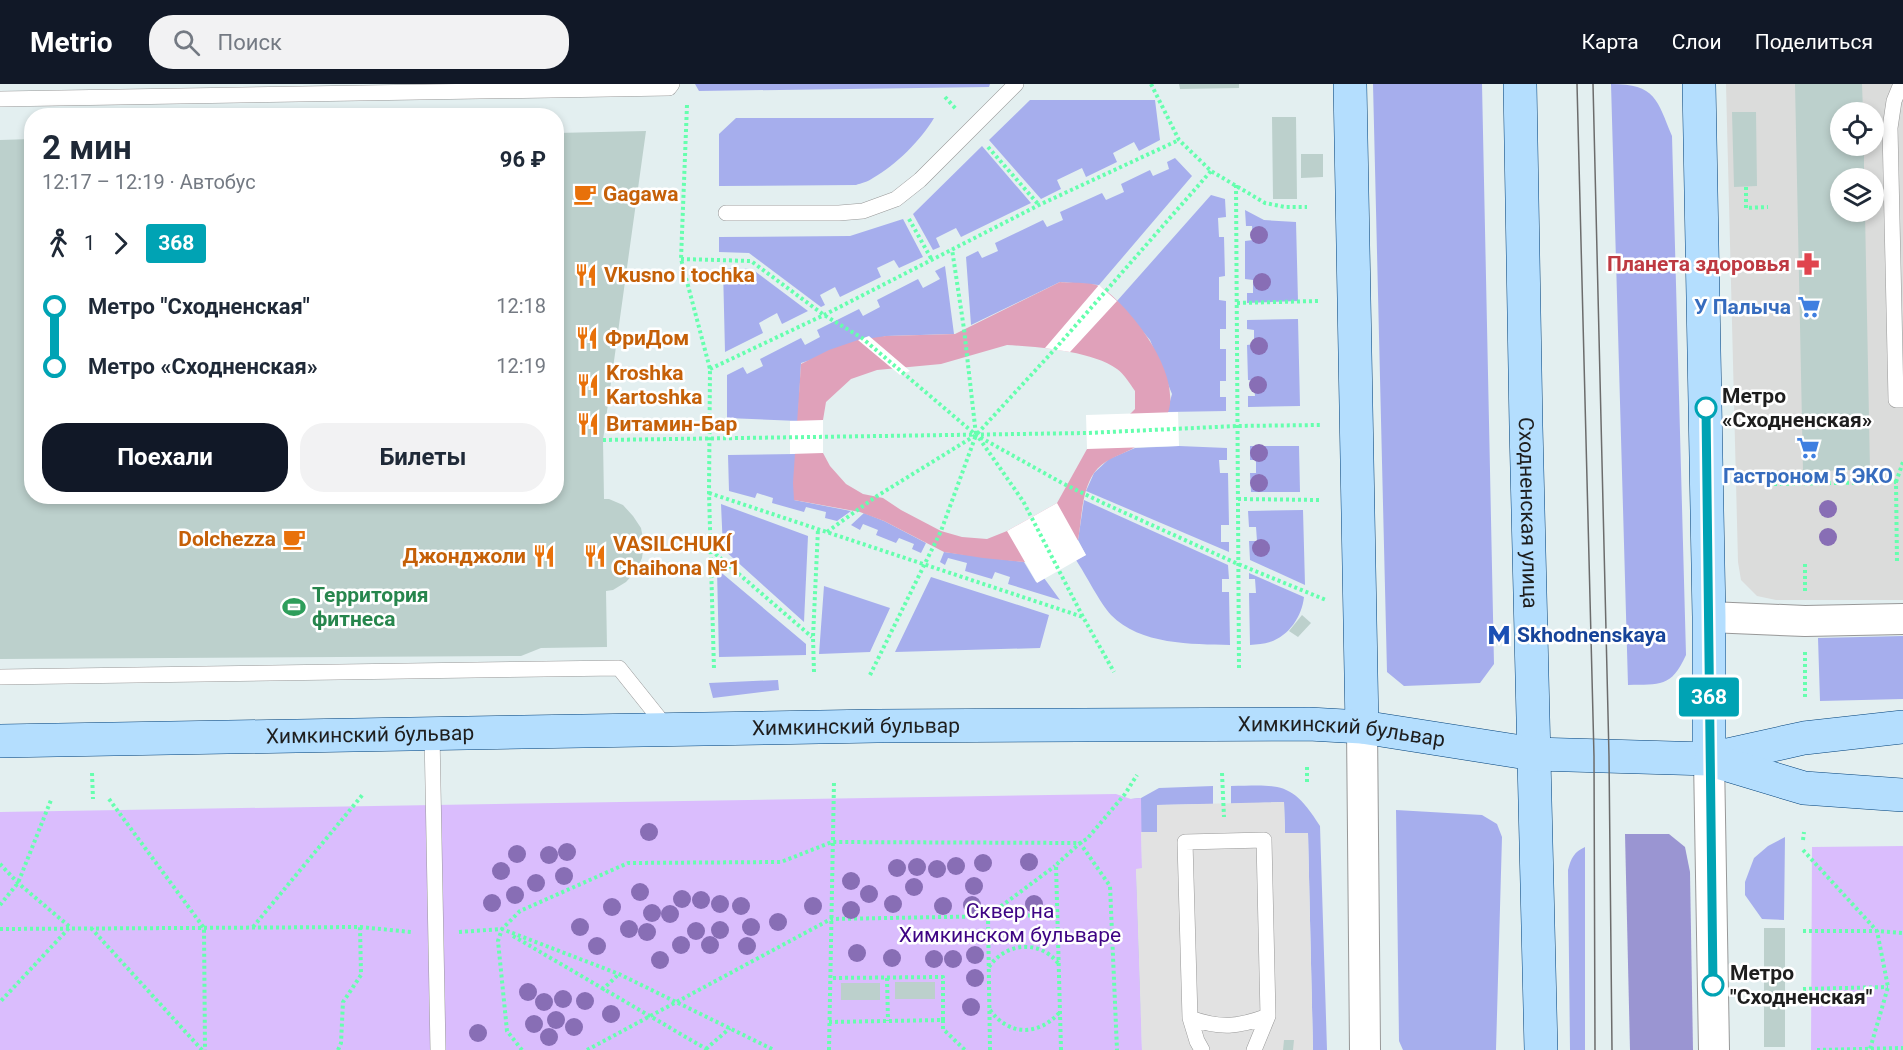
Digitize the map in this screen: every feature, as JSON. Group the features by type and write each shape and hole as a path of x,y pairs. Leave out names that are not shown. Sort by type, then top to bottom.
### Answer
{"main road":[{"path":"1350,84 1362,728"},
{"name":"Сходненская улица","path":"1520,84 1541,1050"},
{"path":"1699,84 1709,617 1709,759"},
{"name":"Химкинский бульвар","path":"0,741 878,726 1297,724 1362,728 1534,754 1709,759"},
{"path":"1709,759 1804,738 1903,727"},
{"path":"1709,759 1804,788 1903,795"}],"street":[{"path":"1709,617 1805,621 1903,619"},
{"path":"1362,728 1365,1050"},
{"path":"1709,759 1714,1050"}],"lane":[{"path":"0,99 669,88 672,84"},
{"path":"726,213 864,211 896,199 920,180 1016,84"},
{"path":"1901,84 1894,100 1890,128 1896,400 1903,400"},
{"path":"0,677 619,668 668,729"},
{"path":"432,733 438,1050"},
{"path":"1202,1050 1190,1018 1185,842 1264,840 1268,1016 1254,1050"},
{"path":"1190,1018 1205,1024 1224,1026 1244,1025 1268,1016"}],"path":[{"path":"1151,84 1179,140 1211,171 1265,203 1285,207 1307,207"},
{"path":"687,95 681,259 710,369 709,493 714,669"},
{"path":"945,97 960,114"},
{"path":"710,369 824,315 1039,205 1179,140"},
{"path":"986,143 1039,205"},
{"path":"827,532 877,496 976,435 1106,292 1211,171"},
{"path":"1236,185 1239,670"},
{"path":"1746,187 1746,208 1768,207"},
{"path":"1285,199 1285,207"},
{"path":"907,216 932,260"},
{"path":"870,675 941,531 976,435 952,249"},
{"path":"681,259 751,261 824,315 862,338 976,435 1103,503 1238,564 1326,600"},
{"path":"1237,303 1318,301"},
{"path":"603,440 1087,433 1237,426 1320,425"},
{"path":"976,435 1023,501 1114,672"},
{"path":"1897,562 1896,482 1903,462"},
{"path":"1774,484 1896,482"},
{"path":"709,493 1083,617"},
{"path":"1238,499 1320,500"},
{"path":"814,672 813,638 818,529"},
{"path":"711,549 813,638"},
{"path":"1805,564 1805,592"},
{"path":"1805,651 1805,697"},
{"path":"1307,767 1307,782"},
{"path":"92,772 93,799"},
{"path":"1222,773 1225,842"},
{"path":"988,916 1087,839 1125,794 1137,775"},
{"path":"829,1050 834,782"},
{"path":"252,928 364,793"},
{"path":"109,799 204,928 203,1050"},
{"path":"0,905 18,883 51,800"},
{"path":"1803,832 1803,840"},
{"path":"522,1050 507,1031 498,941 502,929 520,911 628,863 781,862 832,842 1080,843"},
{"path":"1080,843 1110,886 1117,1050"},
{"path":"1803,850 1877,931 1888,987 1870,1049"},
{"path":"0,864 18,883 70,927"},
{"path":"1056,865 1061,1050"},
{"path":"587,1050 831,919 1057,915"},
{"path":"988,916 990,1050"},
{"path":"0,1002 70,927"},
{"path":"91,927 203,1050"},
{"path":"338,1050 341,1043 343,1002 361,975 360,927"},
{"path":"0,929 360,927 413,932"},
{"path":"502,929 707,1049 730,1028"},
{"path":"458,932 502,929 619,974 774,1050"},
{"path":"1803,931 1903,933"},
{"path":"988,968 999,955 1012,948 1027,946 1041,950 1054,957 1059,963"},
{"path":"603,990 619,974"},
{"path":"830,978 943,977 943,1029 965,1050"},
{"path":"887,978 888,1021"},
{"path":"1803,989 1888,987"},
{"path":"989,1010 996,1020 1009,1027 1023,1030 1038,1028 1051,1022 1060,1012"},
{"path":"829,1022 943,1020"},
{"path":"1817,1050 1903,1048"}],"shaded area":[{"path":"695,84 990,84 989,87 699,91"},
{"path":"1373,84 1482,84 1494,664 1480,683 1404,686 1387,672"},
{"path":"1611,84 1637,87 1653,96 1672,136 1686,655 1681,666 1669,679 1648,685 1628,685"},
{"path":"1726,84 1903,84 1903,600 1776,600 1757,596 1741,580 1738,562"},
{"path":"1030,100 1155,100 1160,140 1139,151 1134,142 1113,153 1117,162 1086,177 1082,168 1057,180 1061,189 1041,199 989,140"},
{"path":"736,118 934,118 922,135 899,159 881,173 856,185 719,186 719,134"},
{"path":"982,146 1031,203 961,237 956,228 936,238 940,247 933,250 913,214"},
{"path":"1175,158 1192,176 1099,285 1060,282 971,325 966,257 978,251 982,258 998,251 995,243 1043,220 1047,227 1063,220 1060,212 1102,193 1106,200 1124,192 1121,184 1150,170 1153,176 1169,169 1167,162"},
{"path":"1211,195 1225,199 1226,217 1218,218 1219,237 1224,237 1225,276 1219,277 1219,300 1226,301 1226,329 1220,329 1220,349 1226,349 1226,381 1220,381 1220,397 1226,397 1226,411 1167,412 1172,394 1150,340 1117,301"},
{"path":"1245,210 1264,220 1296,222 1298,301 1247,303 1247,293 1253,293 1253,280 1245,279 1245,241 1253,240 1252,226 1246,226"},
{"path":"903,219 923,257 899,268 894,260 877,268 881,277 840,297 835,287 820,295 825,305 821,307 749,253 719,252 719,237 850,236"},
{"path":"945,266 954,334 886,336 801,363 798,421 727,418 727,375 743,367 747,374 763,366 760,359 801,338 805,345 820,337 817,330 859,309 863,316 880,307 877,300 918,279 923,288 940,279 935,271"},
{"path":"723,268 752,269 808,311 782,324 777,313 759,323 763,333 725,352"},
{"path":"1060,282 1093,284 1114,297 1128,312 1142,329 1164,368 1169,388 1170,406 1163,422 1135,447 1111,459 1094,473 1087,489 1078,540 1046,562 983,558 944,552 884,521 860,512 794,500 793,483 801,364 829,350 858,340 886,336 955,334","holes":["1007,345 1064,351 1094,358 1120,371 1135,391 1135,409 1087,449 1057,503 1007,531 987,539 962,537 941,531 883,498 863,494 846,484 830,466 823,453 823,420 826,402 851,379 877,370 941,364"]},
{"path":"1298,319 1300,406 1248,407 1248,396 1255,396 1254,381 1248,380 1247,345 1254,344 1254,330 1247,329 1247,320"},
{"path":"1179,446 1227,448 1227,460 1219,460 1220,473 1228,473 1229,525 1221,525 1221,542 1229,542 1229,552 1086,491 1094,473 1109,459 1135,448"},
{"path":"1250,446 1299,446 1300,492 1251,492 1250,473 1256,473 1256,460 1250,460"},
{"path":"796,454 794,500 851,511 837,521 825,518 826,512 806,507 804,512 772,503 773,498 757,493 755,498 729,491 728,455"},
{"path":"1084,500 1228,565 1229,579 1222,579 1222,592 1229,592 1230,645 1183,643 1151,637 1123,625 1111,615 1076,560 1086,555 1078,540"},
{"path":"721,504 808,536 804,622 723,549"},
{"path":"1303,510 1305,585 1250,560 1249,541 1257,541 1256,527 1249,527 1248,511"},
{"path":"864,513 926,543 921,553 912,549 914,544 899,538 896,543 876,535 878,530 863,524 860,530 851,525"},
{"path":"944,552 1024,562 1036,582 1044,578 1060,600 1008,584 1010,577 995,572 992,579 965,571 967,563 948,558 945,565 940,562"},
{"path":"717,569 806,644 806,655 719,657"},
{"path":"1249,573 1304,597 1301,611 1289,630 1268,643 1250,645 1249,593 1256,593 1255,579 1249,579"},
{"path":"931,577 1049,615 1040,648 895,652"},
{"path":"824,586 890,608 870,652 819,654"},
{"path":"1903,636 1903,699 1820,701 1818,638"},
{"path":"778,680 779,690 713,698 709,683"},
{"path":"1213,786 1213,804 1157,805 1157,832 1141,833 1136,869 1142,1050 1131,799 1141,798 1159,788"},
{"path":"1231,786 1273,786 1292,793 1310,811 1320,826 1327,1050 1313,1050 1308,833 1285,833 1284,802 1231,804"},
{"path":"1284,802 1285,833 1308,833 1313,1050 1142,1050 1136,869 1142,868 1141,832 1157,832 1157,805"},
{"path":"1396,810 1482,815 1497,824 1502,837 1496,1050 1403,1050 1399,1041"},
{"path":"1625,834 1669,834 1685,847 1690,872 1693,1050 1630,1050"},
{"path":"1785,837 1784,920 1762,919 1745,895 1745,882 1754,858 1768,846"},
{"path":"1585,847 1585,1050 1570,1050 1568,870 1574,856"}],"green space":[{"name":"Сквер на Химкинском бульваре","path":"1116,794 1131,799 1141,798 1142,869 1136,869 1142,1050 0,1050 0,812"},
{"path":"1903,846 1903,1050 1811,1050 1812,847"}],"pier":[{"path":"1099,285 1117,301 1070,352 1045,348"},
{"path":"869,336 910,371 900,375 858,340"},
{"path":"1178,412 1179,446 1087,449 1086,415"},
{"path":"823,420 823,453 790,454 790,421"},
{"path":"1057,503 1086,555 1037,583 1007,531"}],"building":[{"path":"1179,84 1239,84 1239,88 1180,89"},
{"path":"1795,84 1862,84 1863,102 1830,102 1830,156 1864,156 1864,168 1830,168 1830,222 1865,222 1870,470 1803,471"},
{"path":"1732,112 1756,112 1757,186 1734,187"},
{"path":"1272,117 1296,117 1297,199 1273,199"},
{"path":"646,131 603,440 604,499 623,505 633,516 641,528 644,543 642,558 636,571 626,582 613,590 606,591 607,647 541,648 521,656 0,659 0,140 24,139 24,504 564,504 564,133"},
{"path":"1301,154 1323,154 1323,177 1301,178"},
{"path":"1302,615 1311,623 1298,637 1289,631"},
{"path":"1764,928 1785,928 1785,1047 1764,1047"},
{"path":"895,982 935,982 935,999 895,999"},
{"path":"841,983 880,983 880,1000 841,1000"},
{"path":"1284,1040 1294,1040 1293,1050 1283,1050"}],"tram line":[{"path":"1577,84 1594,756 1595,1050"},
{"path":"1593,84 1609,756 1612,1050"}],"bus line":[{"name":"368","path":"1706,408 1713,985"}],"place":[{"name":"Gagawa","path":"585,194"},
{"name":"Планета здоровья","path":"1808,264"},
{"name":"Vkusno i tochka","path":"586,275"},
{"name":"У Палыча","path":"1809,307"},
{"name":"ФриДом","path":"587,338"},
{"name":"Kroshka Kartoshka","path":"588,385"},
{"name":"Метро «Сходненская»","path":"1706,408"},
{"name":"Витамин-Бар","path":"588,424"},
{"name":"Гастроном 5 ЭКО","path":"1808,448"},
{"name":"Dolchezza","path":"294,539"},
{"name":"Джонджоли","path":"544,556"},
{"name":"VASILCHUKÍ Chaihona №1","path":"595,556"},
{"name":"Территория фитнеса","path":"294,607"},
{"name":"Skhodnenskaya","path":"1499,635"},
{"name":"Метро \"Сходненская\"","path":"1713,985"}]}
